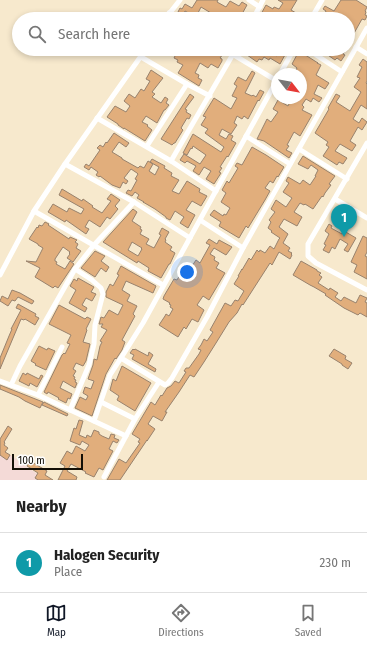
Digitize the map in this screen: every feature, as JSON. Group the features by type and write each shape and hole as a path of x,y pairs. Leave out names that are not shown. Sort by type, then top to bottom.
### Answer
{"street":[{"path":"170,12 180,0"},
{"path":"249,0 260,7"},
{"path":"257,12 263,0"},
{"path":"315,12 322,0"},
{"path":"367,28 356,47 367,54"},
{"path":"171,161 232,56"},
{"path":"235,56 271,77"},
{"path":"283,68 290,56"},
{"path":"318,56 342,72"},
{"path":"121,358 165,385 172,378 351,56"},
{"path":"0,274 34,211 65,164 141,57 210,96"},
{"path":"147,146 187,84"},
{"path":"94,421 110,375 143,322 271,91"},
{"path":"97,118 147,146 216,191"},
{"path":"246,136 290,164"},
{"path":"367,143 364,153 334,199 308,244 308,256 316,263 367,290"},
{"path":"299,149 347,178"},
{"path":"65,164 134,202 190,238"},
{"path":"334,199 367,218"},
{"path":"11,385 20,366 75,269 94,245 134,202"},
{"path":"34,211 163,286"},
{"path":"200,220 243,248"},
{"path":"70,410 89,365 94,344 95,325 103,294 101,288 75,269"},
{"path":"38,395 62,347"},
{"path":"0,381 38,395 126,436"},
{"path":"104,477 126,436 159,382"},
{"path":"101,402 136,419"}],"shaded area":[{"path":"0,448 46,480 0,480"}],"building":[{"path":"197,0 218,0 217,2 226,7 230,1 239,6 242,2 247,5 243,12 209,12 201,7 198,12 178,12 185,4 192,8"},
{"path":"278,0 297,0 291,10 294,12 262,12 266,5 273,9 274,7 279,9 283,3"},
{"path":"341,0 356,0 367,7 365,15 367,16 365,20 362,19 355,32 355,12 326,12 323,9 325,6 334,11"},
{"path":"175,56 222,56 220,58 222,61 218,68 211,64 208,68 200,63 195,73 199,75 198,78 202,80 199,86 178,73 183,65 177,62 178,60 174,58"},
{"path":"248,56 284,56 280,64 270,58 269,60 264,57 262,60 259,59 257,62"},
{"path":"296,56 307,56 321,65 316,75 329,83 325,89 318,85 314,94 322,98 319,102 313,98 311,102 307,100 307,68 297,68 292,64"},
{"path":"329,56 344,56 341,61 337,58 335,60"},
{"path":"363,59 367,62 367,109 361,105 353,119 359,123 362,118 367,122 362,130 358,127 350,141 356,145 352,151 340,144 335,151 347,158 343,164 339,162 337,165 323,156 329,147 326,145 328,142 315,133 336,94 340,96 336,102 350,111 361,92 354,87 360,78 357,77 362,67 359,65"},
{"path":"151,70 163,78 152,92 155,94 152,97 161,103 165,97 168,99 166,103 169,105 164,110 157,123 146,116 142,122 148,125 147,126 152,130 145,141 107,117 115,106 126,112 130,106 124,101 129,94 135,98 141,89 144,91 150,81 146,79"},
{"path":"252,71 255,73 245,93 256,97 260,90 264,92 248,119 244,116 242,119 237,116 234,123 237,125 231,134 222,129 219,135 226,139 229,134 233,136 231,140 236,143 220,167 222,168 219,172 221,173 214,184 206,179 211,171 204,167 199,175 193,171 196,166 187,161 185,163 180,160 184,154 200,164 206,155 193,146 187,155 183,153 193,134 221,152 224,147 205,133 208,129 201,125 206,117 203,116 214,98 231,109 237,98 232,96 237,86 234,84 238,77 246,81"},
{"path":"190,94 194,97 185,109 187,110 186,112 191,115 189,119 187,118 181,128 183,130 175,143 172,145 161,139"},
{"path":"276,104 285,104 288,106 289,104 303,104 304,107 302,110 312,115 300,136 294,132 287,145 289,146 286,150 292,153 289,158 264,141 257,139 267,119 271,122 278,112 273,109"},
{"path":"114,133 129,143 126,147 119,142 112,152 122,159 138,168 140,166 144,168 148,161 153,164 149,171 155,175 159,167 150,162 152,159 165,166 164,168 172,173 171,176 179,180 172,191 179,194 187,181 200,189 199,192 207,196 201,206 192,201 186,210 195,215 188,228 180,223 184,217 175,211 170,220 137,198 139,195 135,192 132,196 126,193 128,190 131,191 137,180 135,179 138,174 131,169 124,178 128,181 126,184 123,182 120,188 96,175 98,172 91,167 89,170 84,167 86,164 89,166 100,150 97,148 100,145 103,147"},
{"path":"252,147 284,167 273,183 270,181 265,188 270,191 248,228 246,226 239,238 219,226 221,222 210,215 214,210 223,216 224,214 226,215 230,208 221,202 226,193 222,190 227,181 229,183 238,168 235,166 237,163 242,165"},
{"path":"303,156 335,176 329,184 331,185 323,197 322,196 313,209 300,203 294,212 302,217 297,226 284,219 279,227 288,234 283,243 290,248 288,251 292,253 292,255 290,259 279,252 272,265 270,263 243,305 242,304 237,313 229,322 194,377 190,375 165,412 167,412 162,421 153,416 148,424 155,429 120,480 107,480 119,459 126,463 140,443 138,442 140,439 132,434 151,402 155,405 167,388 175,381 179,383 186,372 184,371 186,368 189,368 199,354 201,350 198,349 204,339 207,341 213,332 210,330 225,303 231,306 235,300 238,301 244,291 234,284 249,258 251,260 257,250 265,253 270,246 274,249 280,238 268,228 271,222 269,220 275,212 271,209 276,200 286,207 292,198 283,192 289,183 286,181 288,177 300,184 303,180 310,185 318,170 311,165 308,169 298,164"},
{"path":"62,189 82,201 83,199 102,213 111,201 107,199 111,194 120,200 115,206 118,209 110,219 107,217 100,227 89,220 85,227 89,229 86,234 66,220 65,222 48,212 53,204 67,212 69,208 81,214 84,209 59,195"},
{"path":"133,209 137,212 132,221 141,227 140,229 142,230 140,234 149,239 146,244 154,248 161,235 159,234 162,228 169,232 165,242 172,247 170,250 175,253 161,278 148,271 149,268 138,261 137,263 103,242","holes":["132,242 142,248 138,256 128,250"]},
{"path":"45,222 69,239 70,237 77,240 75,242 78,244 76,248 81,251 73,262 67,258 70,252 63,247 55,259 57,262 56,264 65,269 70,261 74,264 58,288 55,286 53,288 35,277 40,268 26,261 36,262 43,248 29,239 37,227 38,228 39,225 42,226"},
{"path":"329,224 332,226 331,228 342,234 344,231 356,238 348,252 344,250 348,244 340,239 335,249 332,247 329,253 323,250 329,234 325,231"},
{"path":"363,236 367,238 367,252 365,256 367,257 367,279 354,272 357,265 351,262"},
{"path":"209,239 217,244 219,240 232,247 226,255 214,248 210,254 215,257 214,260 219,263 216,268 225,273 209,300 203,296 197,305 204,310 198,322 192,319 186,329 184,327 178,337 159,325 166,314 169,316 173,309 170,307 170,303 163,299 174,279 177,280 185,266 190,269 196,260 200,263 210,245 206,243"},
{"path":"95,251 105,256 101,261 109,267 106,272 101,268 95,277 81,268"},
{"path":"301,261 321,273 319,275 322,277 318,283 329,290 330,288 338,293 335,297 341,301 344,297 356,303 360,295 367,298 365,302 367,303 367,317 360,313 358,315 344,308 325,295 326,294 293,275"},
{"path":"121,266 156,286 153,293 126,281 122,290 130,295 127,301 137,306 133,314 135,316 122,340 125,342 122,350 116,359 115,358 106,374 92,416 75,408 80,397 86,400 88,396 83,393 85,387 91,389 94,381 88,379 94,359 97,360 102,342 100,341 107,330 101,327 103,324 99,324 101,317 104,318 109,310 118,315 123,305 106,297 106,292 110,284 113,286 119,275 117,274"},
{"path":"78,278 94,287 91,292 96,294 92,301 86,298 82,305 87,308 85,312 69,303 76,290 70,286 74,279 77,281"},
{"path":"12,290 34,301 32,304 18,297 15,301 12,300 8,306 0,301 2,296 8,299"},
{"path":"18,304 36,314 35,316 39,318 35,325 25,319 21,319 0,369 0,358 11,329 21,310 16,308"},
{"path":"59,305 85,319 87,317 91,319 86,329 83,342 90,344 86,361 83,366 76,363 73,369 76,371 73,376 76,380 75,382 77,383 75,388 63,381 60,388 72,394 66,403 48,392 47,394 44,392 62,355 64,353 65,354 70,344 67,343 71,335 49,324"},
{"path":"39,346 47,350 48,348 55,351 46,370 35,365 36,364 31,361"},
{"path":"133,349 148,356 149,352 153,355 148,364 156,369 155,372 132,359 134,355 130,353"},
{"path":"334,349 346,356 345,359 352,363 348,369 329,356"},
{"path":"122,366 151,383 135,411 117,400 119,396 110,390 113,379 116,381"},
{"path":"23,373 26,375 27,373 39,379 41,375 43,376 37,387 30,383 29,386 19,381"},
{"path":"0,385 43,402 40,408 0,389"},
{"path":"44,402 68,414 67,416 42,405"},
{"path":"79,420 83,421 79,435 86,438 87,435 91,437 94,430 109,439 111,434 115,435 114,438 119,440 117,443 113,441 109,449 113,451 103,470 99,468 94,477 71,464 67,471 77,477 76,480 58,480 65,466 60,463 67,451 72,454 76,446 85,451 89,445 82,441 80,445 70,441 74,428 76,429"},
{"path":"8,426 12,429 4,442 4,445 8,448 5,452 10,455 7,460 0,455 0,439"},
{"path":"30,461 47,471 45,475 53,480 38,480 35,478 38,473 27,466"}],"place":[{"name":"Halogen Security","path":"344,237"}]}
